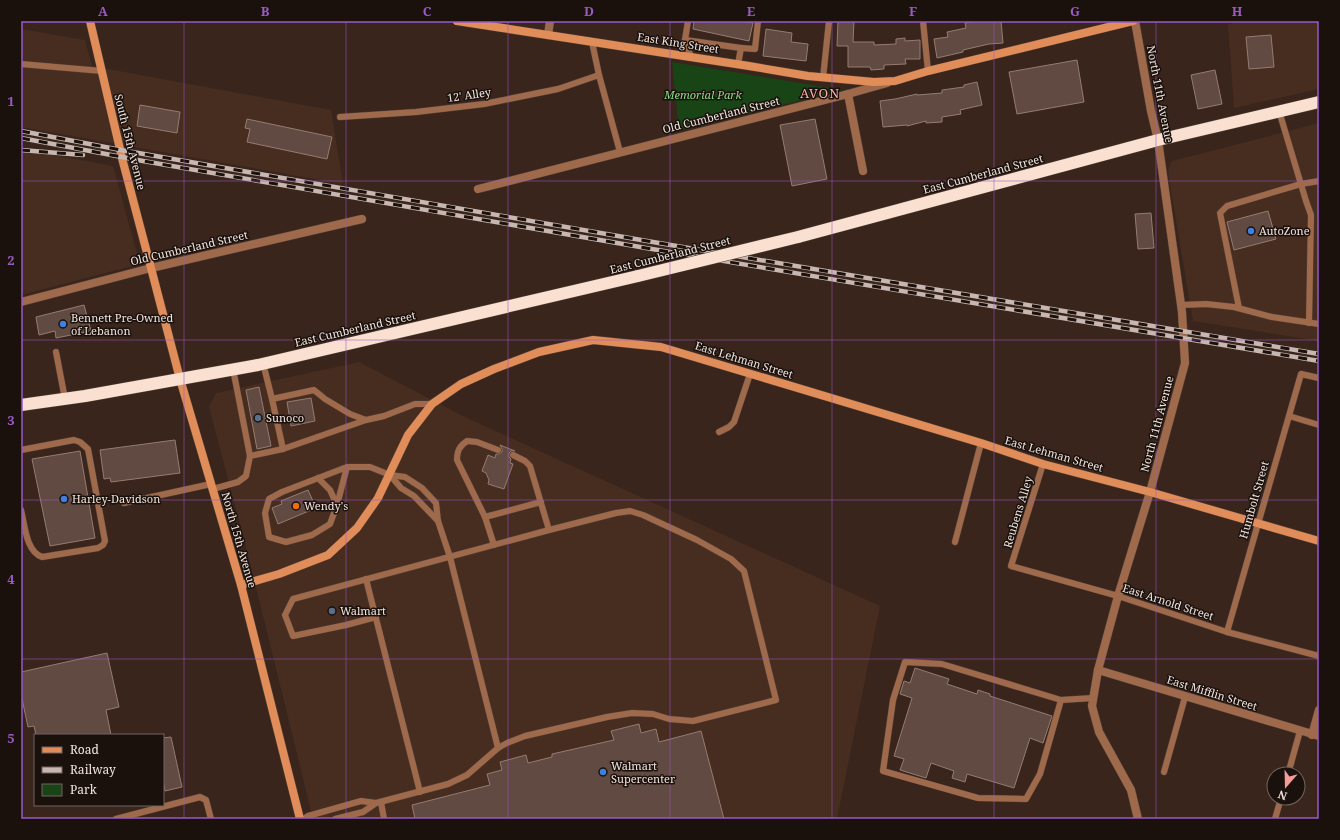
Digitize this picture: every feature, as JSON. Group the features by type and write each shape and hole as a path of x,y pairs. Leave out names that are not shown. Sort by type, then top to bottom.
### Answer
{"highway":[{"name":"East Cumberland Street","path":"21,405 65,400 263,363 638,276 798,237 1158,140 1319,102"}],"main road":[{"name":"South 15th Avenue","path":"90,21 123,162 151,268"},
{"name":"East King Street","path":"458,21 808,76 874,82 895,81"},
{"name":"Old Cumberland Street","path":"895,81 928,71 1134,21"},
{"name":"North 15th Avenue","path":"151,268 180,379 241,585 300,819"},
{"name":"East Lehman Street","path":"241,585 279,574 328,555 356,528 378,498 408,435 432,404 461,384 494,369 539,352 593,340 661,347 981,443 1043,464 1150,492 1319,540"}],"street":[{"path":"548,35 550,21"},
{"name":"North 11th Avenue","path":"1134,21 1151,112 1158,140 1181,305 1185,363 1150,492 1118,596 1098,670 1092,706 1099,732 1131,790 1138,819"},
{"name":"Old Cumberland Street","path":"478,189 895,81"},
{"path":"848,94 863,171"},
{"name":"Old Cumberland Street","path":"21,302 151,268 362,219"},
{"name":"East Mifflin Street","path":"1098,670 1316,736"},
{"path":"1316,736 1319,710"}],"lane":[{"path":"688,21 685,40 691,57"},
{"path":"685,40 755,49 758,21"},
{"path":"823,78 829,21"},
{"path":"923,21 928,71"},
{"path":"592,42 599,75 620,152"},
{"path":"738,64 741,48"},
{"path":"21,64 102,71"},
{"name":"12' Alley","path":"340,117 416,112 484,104 558,89 599,75"},
{"path":"1279,111 1306,201 1312,215 1309,323"},
{"path":"1239,308 1220,213 1227,206 1302,184 1319,181"},
{"path":"1312,215 1319,215"},
{"path":"1181,305 1206,304 1239,308 1272,317 1319,324"},
{"path":"56,352 65,400"},
{"path":"263,363 283,448"},
{"path":"124,503 238,482 246,476 250,456 233,369"},
{"path":"719,432 729,427 734,422 750,374"},
{"name":"Humbolt Street","path":"1227,632 1301,374 1319,378"},
{"path":"272,399 314,390 325,399 350,414 366,420"},
{"path":"250,456 283,448 366,420 384,416 415,404 432,404"},
{"path":"1289,416 1319,425"},
{"path":"21,450 74,440 80,442 88,449 105,541 103,545 98,548 42,557 37,555 31,548 21,510"},
{"path":"494,545 486,517 458,462 457,452 467,441 477,442 498,450"},
{"path":"955,542 981,443"},
{"path":"513,455 525,461 530,466 549,530"},
{"name":"Reubens Alley","path":"1011,566 1043,464"},
{"path":"347,467 337,505 330,524 312,535 286,542 268,537 265,513 269,499 282,492 347,467 370,467 390,475 405,477 422,488 436,503 438,521 450,557 498,748"},
{"path":"390,475 401,488 414,496 438,521"},
{"path":"318,478 330,490 337,505"},
{"path":"486,517 541,502"},
{"path":"335,819 363,812 378,803 448,784 467,775 498,748 525,736 607,717 642,712 682,721 693,721 776,700 744,572 731,559 696,540 643,515 630,511 616,513 549,530 293,599 285,615 293,636 376,617"},
{"name":"East Arnold Street","path":"1011,566 1118,596 1227,632 1319,656"},
{"path":"366,579 420,792"},
{"path":"1061,700 1040,774 1026,799 978,798 883,771 893,700 905,662 942,664 1061,700 1093,698"},
{"path":"1164,772 1186,697"},
{"path":"1290,766 1300,731"},
{"path":"116,819 200,797 206,800 211,819"},
{"path":"304,819 308,816 361,801 378,803"},
{"path":"378,803 384,819"},
{"path":"1275,819 1279,806"}],"shaded area":[{"path":"1246,21 1319,21 1319,89 1234,108 1228,24"},
{"path":"21,29 85,40 92,66 331,110 343,184 21,127"},
{"path":"1319,123 1319,341 1193,321 1169,179 1168,170 1172,161"},
{"path":"21,149 113,166 140,264 21,295"},
{"path":"359,362 467,418 880,606 837,819 313,819 248,555 209,407 216,393"}],"green space":[{"name":"Memorial Park","path":"672,62 843,90 679,130"}],"building":[{"path":"694,21 742,21 753,23 749,41 693,29"},
{"path":"838,21 854,21 853,42 874,42 874,45 896,44 896,39 905,38 905,41 920,40 920,59 905,59 906,64 884,65 884,69 871,70 870,67 848,67 848,46 837,46"},
{"path":"976,21 1001,21 1003,43 989,44 937,58 934,39 948,37 947,32 966,28 965,23"},
{"path":"766,29 792,33 791,42 808,44 806,61 763,56"},
{"path":"1271,35 1274,67 1249,69 1246,37"},
{"path":"1077,60 1084,102 1017,114 1009,72"},
{"path":"1215,70 1222,104 1198,109 1191,75"},
{"path":"977,82 982,105 960,110 961,114 942,117 942,122 926,123 926,121 907,126 883,127 880,101 917,94 942,93 942,90 964,87 964,85"},
{"path":"140,105 180,112 177,133 137,126"},
{"path":"247,119 332,137 327,159 247,142 250,129 245,128"},
{"path":"815,119 827,179 792,186 780,125"},
{"name":"AutoZone","path":"1268,211 1276,239 1234,250 1227,222"},
{"path":"1151,213 1154,248 1138,249 1135,214"},
{"name":"Bennett Pre-Owned of Lebanon","path":"84,305 91,331 56,338 55,331 39,335 36,317"},
{"name":"Sunoco","path":"259,387 271,446 257,449 246,390"},
{"path":"311,398 315,421 291,426 287,402"},
{"path":"175,440 180,473 111,482 110,478 104,479 100,450"},
{"path":"500,445 515,451 511,451 509,453 509,457 511,459 510,463 513,464 504,489 488,484 489,480 486,473 482,471 488,455 495,458 496,454 502,452"},
{"name":"Harley-Davidson","path":"80,451 95,538 50,546 32,459"},
{"name":"Wendy's","path":"308,490 316,508 278,524 272,508 282,504 281,501"},
{"path":"107,653 119,707 106,710 111,734 36,734 34,726 28,727 21,694 21,672"},
{"path":"915,668 949,679 947,684 977,694 978,690 990,694 990,696 1052,716 1043,743 1030,738 1014,788 967,774 965,782 952,778 954,771 931,763 926,778 900,770 904,759 894,756 912,698 900,694 904,681 910,683"},
{"name":"Walmart Supercenter","path":"639,724 641,733 656,729 659,742 701,731 724,819 415,819 412,805 490,785 487,774 502,770 500,762 526,755 528,763 552,757 552,754 614,740 611,731"},
{"path":"171,737 182,787 165,791 164,786 164,738"}],"railway":[{"path":"21,131 121,150 647,241 1319,354"},
{"path":"21,138 143,161 646,248 1319,361"},
{"path":"21,150 83,155"}],"place":[{"name":"AutoZone","path":"1251,231"},
{"name":"Bennett Pre-Owned of Lebanon","path":"63,324"},
{"name":"Sunoco","path":"258,418"},
{"name":"Harley-Davidson","path":"64,499"},
{"name":"Wendy's","path":"296,506"},
{"name":"Walmart","path":"332,611"},
{"name":"Walmart Supercenter","path":"603,772"}],"district":[{"name":"AVON","path":"820,93"}]}
